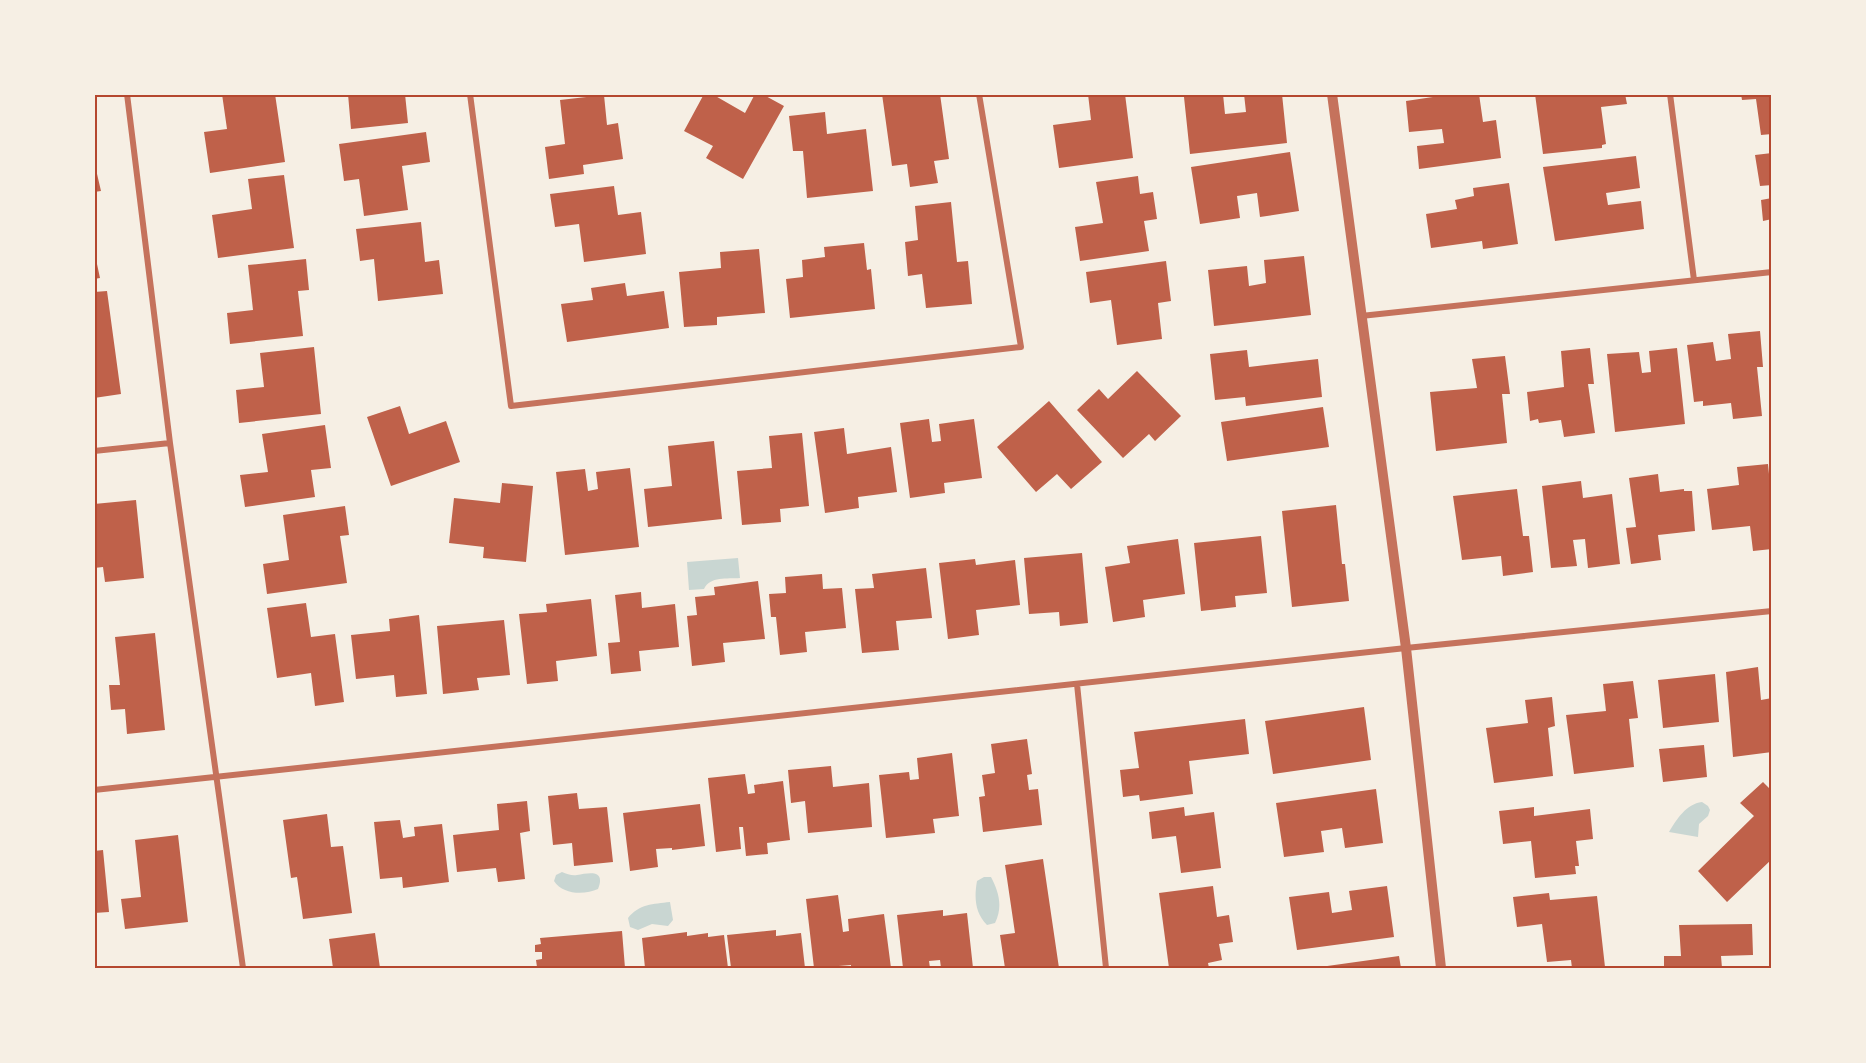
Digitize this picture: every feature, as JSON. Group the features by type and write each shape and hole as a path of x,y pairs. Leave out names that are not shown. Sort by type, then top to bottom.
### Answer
{"street":[{"path":"127,94 170,443 243,969"},
{"path":"470,94 511,406 1021,347 979,94"},
{"path":"1332,94 1406,648 1442,969"},
{"path":"1670,94 1694,280"},
{"path":"1361,316 1772,272"},
{"path":"94,451 170,443"},
{"path":"94,790 1772,610"},
{"path":"1077,684 1106,969"}],"shaded area":[{"path":"738,558 740,578 715,580 704,589 689,590 687,562"},
{"path":"1702,802 1710,810 1708,816 1699,824 1698,837 1669,832 1687,809"},
{"path":"562,872 573,875 598,875 600,883 598,889 581,893 563,889 554,881 556,875"},
{"path":"984,877 991,877 998,894 999,905 995,923 987,925 980,915 976,899 977,881"},
{"path":"670,902 673,920 668,926 652,924 638,930 630,927 628,918 632,913 647,906"}],"building":[{"path":"222,94 275,94 285,162 210,173 204,132 227,129"},
{"path":"348,94 405,94 408,123 351,129"},
{"path":"704,94 712,94 745,113 755,94 762,94 784,106 743,179 706,158 713,146 684,131"},
{"path":"882,94 940,94 949,159 934,161 938,183 910,187 907,164 892,166"},
{"path":"1088,94 1125,94 1133,158 1059,168 1053,125 1091,120"},
{"path":"1223,94 1225,114 1246,112 1244,94 1282,94 1287,143 1190,154 1184,97"},
{"path":"1453,94 1479,94 1483,122 1496,120 1501,158 1419,169 1417,146 1444,143 1442,129 1409,132 1406,101"},
{"path":"1535,94 1625,94 1627,104 1601,107 1606,144 1602,145 1602,148 1543,154"},
{"path":"1741,94 1772,94 1772,134 1761,135 1756,99 1742,100"},
{"path":"604,95 607,125 618,123 623,159 583,165 584,174 549,179 545,147 565,144 560,100"},
{"path":"825,112 827,134 866,129 873,191 807,198 803,151 793,151 789,116"},
{"path":"426,132 430,162 402,166 408,210 364,216 359,179 344,181 339,144"},
{"path":"1290,152 1299,211 1260,217 1257,193 1237,196 1240,218 1200,224 1191,167"},
{"path":"1772,153 1772,185 1760,186 1755,155"},
{"path":"1636,156 1640,188 1606,193 1608,205 1641,201 1644,229 1555,241 1543,167"},
{"path":"94,161 101,191 94,192"},
{"path":"284,175 294,248 218,258 212,215 252,209 248,179"},
{"path":"1138,176 1140,194 1153,192 1157,219 1144,221 1149,251 1080,261 1075,227 1103,223 1096,182"},
{"path":"1509,183 1518,244 1483,249 1482,241 1431,248 1426,214 1457,209 1455,200 1474,196 1473,188"},
{"path":"614,186 618,215 641,212 646,254 584,262 579,224 555,227 550,194"},
{"path":"1772,198 1772,219 1763,221 1761,200"},
{"path":"951,202 957,262 968,261 972,304 926,308 922,274 908,276 905,242 918,240 915,206"},
{"path":"421,222 425,262 439,260 443,294 378,301 374,259 360,261 356,229"},
{"path":"864,243 867,270 871,269 875,309 790,318 786,279 803,277 802,260 825,257 824,247"},
{"path":"759,249 765,313 717,317 717,325 684,327 679,272 721,268 720,252"},
{"path":"94,250 100,278 94,279"},
{"path":"1304,256 1311,315 1214,326 1208,270 1247,266 1249,286 1266,283 1264,260"},
{"path":"306,259 309,290 298,291 303,336 230,344 227,313 253,310 248,265"},
{"path":"1166,261 1171,301 1158,303 1162,339 1117,345 1111,300 1090,303 1086,272"},
{"path":"625,283 627,296 664,291 669,328 567,342 561,304 593,300 591,288"},
{"path":"107,291 121,394 94,398 94,292"},
{"path":"1760,331 1763,367 1757,367 1762,416 1733,419 1731,403 1703,406 1703,401 1694,402 1687,345 1713,342 1716,361 1731,359 1728,334"},
{"path":"314,347 321,414 239,423 236,390 264,387 260,353"},
{"path":"1590,348 1594,384 1588,384 1595,433 1564,437 1561,420 1539,423 1538,419 1530,421 1527,392 1564,387 1561,351"},
{"path":"1677,348 1685,424 1615,432 1607,354 1639,352 1642,373 1651,372 1649,351"},
{"path":"1247,350 1249,367 1318,359 1322,397 1246,406 1245,397 1215,400 1210,354"},
{"path":"1505,356 1510,394 1502,394 1507,443 1436,451 1430,392 1477,388 1472,359"},
{"path":"1137,371 1181,416 1155,441 1149,434 1123,458 1077,410 1099,389 1108,399"},
{"path":"1049,401 1102,462 1071,489 1057,474 1036,492 997,447"},
{"path":"400,406 409,434 446,421 460,462 391,486 367,417"},
{"path":"1323,407 1329,447 1227,461 1221,422"},
{"path":"929,419 932,442 941,441 939,424 974,419 982,478 944,483 945,493 910,498 900,423"},
{"path":"325,425 331,468 311,470 315,497 245,507 240,475 268,472 262,434"},
{"path":"844,428 847,454 891,447 897,492 858,497 859,508 825,513 814,432"},
{"path":"802,433 809,506 780,509 781,522 742,525 737,471 772,468 769,436"},
{"path":"714,441 722,519 648,527 644,489 672,486 668,446"},
{"path":"1768,464 1772,504 1772,549 1753,551 1750,526 1712,530 1707,489 1739,485 1737,467"},
{"path":"630,468 639,547 565,555 556,472 585,469 588,491 598,489 596,472"},
{"path":"1658,474 1660,492 1684,489 1684,491 1692,491 1695,531 1658,535 1661,560 1631,564 1626,528 1636,527 1629,478"},
{"path":"1581,481 1583,498 1612,494 1620,564 1588,568 1585,539 1573,540 1577,566 1551,568 1542,486"},
{"path":"502,483 533,486 526,562 483,558 484,547 449,543 454,498 500,503"},
{"path":"1517,489 1523,536 1529,536 1533,572 1503,576 1501,556 1462,560 1453,496"},
{"path":"136,500 144,578 105,582 103,567 94,568 94,504"},
{"path":"1336,505 1342,564 1345,564 1349,601 1292,607 1282,511"},
{"path":"345,506 349,535 340,536 347,583 267,594 263,564 289,560 283,515"},
{"path":"1261,536 1267,593 1235,596 1236,607 1201,611 1194,543"},
{"path":"1178,539 1185,594 1143,600 1145,617 1113,622 1105,567 1130,563 1127,546"},
{"path":"1082,553 1088,623 1060,626 1059,612 1029,614 1024,558"},
{"path":"975,559 976,565 1015,560 1020,605 976,610 979,635 948,639 939,563"},
{"path":"926,568 932,618 896,621 899,650 862,653 855,589 874,588 872,574"},
{"path":"822,574 823,589 842,588 846,628 805,632 807,652 780,655 776,617 771,617 769,594 786,593 785,577"},
{"path":"758,581 765,639 723,643 725,662 692,666 687,616 697,615 695,597 715,595 714,587"},
{"path":"641,592 642,608 675,604 679,647 639,651 641,671 611,674 608,643 620,642 615,595"},
{"path":"591,599 597,656 556,661 558,681 527,684 519,614 547,612 546,604"},
{"path":"306,603 311,637 335,634 344,702 315,706 311,673 277,678 267,608"},
{"path":"419,615 427,694 396,697 394,675 356,679 351,635 390,631 389,619"},
{"path":"504,620 510,675 477,678 479,690 443,694 437,626"},
{"path":"155,633 165,730 127,734 125,709 111,710 109,685 120,685 115,637"},
{"path":"1758,667 1761,700 1772,698 1772,752 1733,757 1726,672"},
{"path":"1715,674 1719,722 1663,728 1658,680"},
{"path":"1633,681 1638,718 1629,719 1634,767 1574,774 1566,715 1606,711 1603,684"},
{"path":"1552,697 1555,726 1548,728 1553,776 1494,783 1486,728 1528,723 1525,700"},
{"path":"1364,707 1371,760 1273,774 1265,721"},
{"path":"1245,719 1249,754 1189,761 1193,794 1140,801 1139,795 1123,797 1120,770 1139,768 1134,732"},
{"path":"1027,739 1032,774 1027,775 1029,790 1038,789 1042,825 983,832 979,797 985,796 982,775 995,773 991,744"},
{"path":"1704,745 1707,777 1663,782 1659,749"},
{"path":"952,753 959,816 933,819 935,833 886,838 879,775 909,772 910,780 919,779 917,758"},
{"path":"831,766 833,787 869,783 872,827 808,833 805,801 791,803 788,770"},
{"path":"745,774 748,794 755,793 754,785 783,781 790,840 767,843 768,854 746,856 743,827 739,827 741,849 716,852 708,778"},
{"path":"1763,782 1772,791 1772,859 1727,902 1698,871 1754,816 1740,803"},
{"path":"1376,789 1383,843 1345,848 1342,828 1321,831 1324,852 1284,857 1276,803"},
{"path":"577,793 579,809 607,807 613,862 574,866 572,843 553,845 548,796"},
{"path":"527,801 530,831 520,833 525,879 498,882 496,868 457,872 453,835 499,830 497,804"},
{"path":"700,804 705,846 672,850 672,848 656,849 658,867 630,871 623,813"},
{"path":"1184,807 1185,816 1214,812 1221,868 1181,873 1176,836 1152,839 1149,812"},
{"path":"1534,807 1534,816 1590,809 1593,839 1576,841 1579,866 1575,866 1576,874 1535,878 1531,841 1503,844 1499,811"},
{"path":"327,814 331,847 343,846 352,913 303,919 297,877 291,878 283,820"},
{"path":"400,820 403,838 415,836 414,827 442,824 449,882 403,888 402,877 380,879 374,822"},
{"path":"178,835 188,922 125,929 121,899 141,897 135,840"},
{"path":"103,850 109,912 94,913 94,851"},
{"path":"1043,859 1059,968 1005,968 1000,935 1015,933 1005,865"},
{"path":"1213,886 1217,917 1229,915 1233,942 1219,944 1222,960 1208,963 1209,968 1169,968 1159,893"},
{"path":"1387,886 1394,937 1297,950 1289,897 1329,892 1332,913 1352,910 1349,891"},
{"path":"1549,893 1550,900 1597,896 1605,967 1572,968 1571,960 1547,962 1542,924 1517,927 1513,897"},
{"path":"838,895 843,932 849,931 848,919 884,914 891,968 851,968 851,965 814,968 806,899"},
{"path":"943,910 943,916 967,913 973,968 941,968 940,960 929,961 930,968 903,968 897,915"},
{"path":"1752,924 1753,955 1721,956 1722,968 1664,968 1664,956 1681,956 1679,925"},
{"path":"776,930 776,936 801,933 805,968 731,968 727,935"},
{"path":"622,931 625,968 537,967 536,960 542,959 542,952 535,952 535,945 541,944 540,938"},
{"path":"687,932 687,936 708,933 708,937 724,935 728,968 645,968 642,938"},
{"path":"375,933 380,968 333,968 329,939"},
{"path":"1399,956 1401,968 1320,967"}]}
